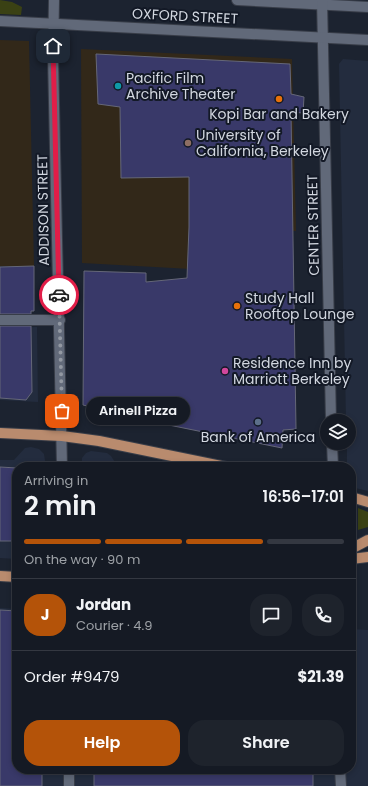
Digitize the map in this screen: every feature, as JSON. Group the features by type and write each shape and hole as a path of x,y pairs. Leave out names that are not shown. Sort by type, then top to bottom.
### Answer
{"main road":[{"path":"0,432 62,436 122,445 202,462"},
{"path":"356,498 368,502"},
{"path":"356,546 368,540"},
{"path":"356,558 368,557"},
{"path":"0,576 12,576"}],"street":[{"name":"ADDISON STREET","path":"54,0 62,462"},
{"name":"OXFORD STREET","path":"237,0 322,2 368,8"},
{"name":"CENTER STREET","path":"322,2 331,414"},
{"name":"OXFORD STREET","path":"0,21 368,40"},
{"path":"0,320 60,320"},
{"path":"332,450 332,462"},
{"path":"69,774 69,786"},
{"path":"340,774 341,786"}],"shaded area":[{"path":"0,40 29,41 34,266 0,266"},
{"name":"University of California, Berkeley","path":"81,49 292,59 296,231 190,228 191,269 82,263"},
{"path":"343,59 368,61 368,491 356,488 356,462 347,462 347,450 356,450 356,414 346,414 339,64"},
{"path":"37,327 38,402 0,400 0,328"},
{"path":"31,447 39,449 44,454 45,462 12,462 12,559 0,558 0,460 14,460 25,448"},
{"path":"91,451 107,453 115,462 82,462 82,458 86,453"},
{"path":"0,608 12,609 12,774 356,774 356,629 368,630 368,786 0,786"}],"green space":[{"path":"0,0 12,2 22,7 21,15 0,14"},
{"path":"358,508 368,512 368,527 358,530"}],"building":[{"path":"96,54 290,64 291,94 304,97 303,113 291,112 296,429 283,430 282,448 154,422 83,405 84,271 146,273 146,282 187,278 189,227 189,177 121,178 120,107 98,104"},
{"path":"34,266 34,311 31,311 31,314 0,314 0,267"},
{"path":"0,326 31,326 32,392 26,400 0,398"},
{"path":"0,467 12,468 12,541 0,541"},
{"path":"0,610 12,611 12,774 42,774 42,786 0,786"},
{"path":"94,774 313,774 313,786 94,786"}],"way so far":[{"path":"59,295 62,411"}],"place":[{"name":"Pacific Film Archive Theater","path":"118,86"},
{"name":"Kopi Bar and Bakery","path":"279,99"},
{"name":"University of California, Berkeley","path":"188,143"},
{"name":"Study Hall Rooftop Lounge","path":"237,306"},
{"name":"Residence Inn by Marriott Berkeley","path":"225,371"},
{"name":"Arinell Pizza","path":"62,411"},
{"name":"Bank of America","path":"258,422"}],"route":[{"path":"53,46 59,295"}]}
